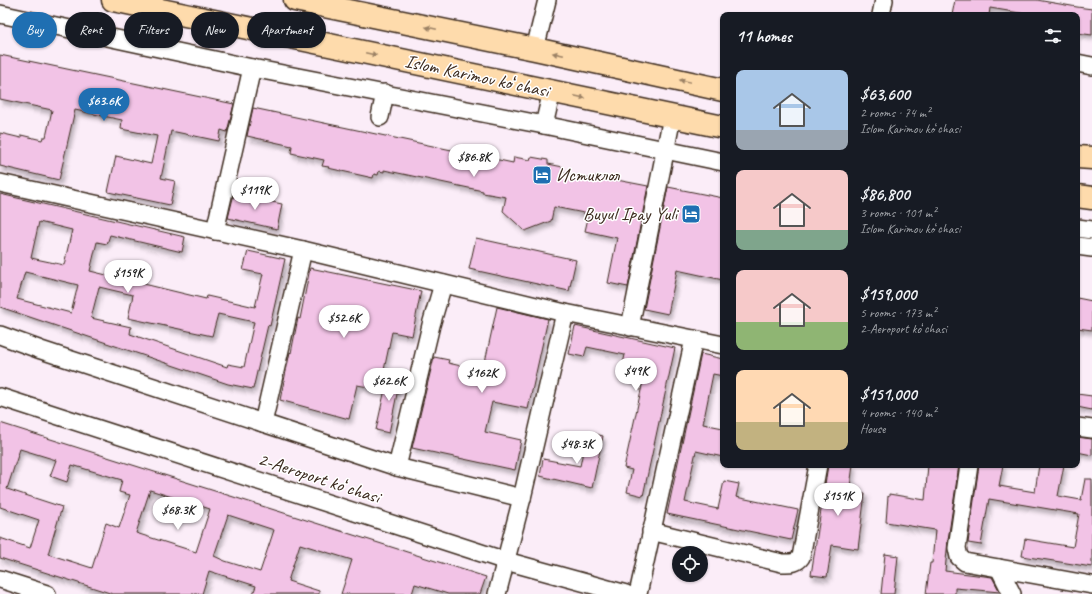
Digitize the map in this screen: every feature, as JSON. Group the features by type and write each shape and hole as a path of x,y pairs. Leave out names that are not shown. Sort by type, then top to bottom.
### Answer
{"highway":[{"name":"Islom Karimov koʻchasi","path":"113,0 720,126"},
{"name":"Islom Karimov koʻchasi","path":"295,0 332,4 720,89"},
{"path":"1080,157 1092,158"},
{"path":"1080,196 1092,198"}],"street":[{"path":"535,49 547,0"},
{"path":"882,12 884,0"},
{"path":"0,14 252,68 385,93 720,161"},
{"path":"1080,64 1092,66"},
{"path":"215,231 252,68"},
{"path":"544,125 552,91"},
{"path":"380,117 385,93"},
{"path":"630,327 672,117"},
{"path":"0,183 303,250 565,313 720,344"},
{"path":"1080,228 1092,230"},
{"path":"1080,246 1092,248"},
{"path":"263,423 303,250"},
{"path":"397,467 431,325 443,284"},
{"path":"497,594 522,498 565,313"},
{"path":"0,335 397,467 522,498"},
{"path":"638,594 694,339"},
{"name":"2-Aeroport koʻchasi","path":"0,397 506,562 626,594"},
{"path":"1080,427 1092,429"},
{"path":"651,531 782,563 793,563 798,561 801,557 817,468"},
{"path":"969,468 957,548 959,557 965,562 1092,585"},
{"path":"999,568 1012,594"},
{"path":"0,579 47,594"}],"building":[{"path":"955,0 1037,0 1092,9 1092,35 1080,33 1080,12 1014,12 990,8 989,12 953,12"},
{"path":"0,55 234,104 227,132 221,130 219,141 171,131 161,178 175,181 170,205 108,192 116,156 151,164 157,136 121,129 122,120 75,110 59,180 0,166 0,133 21,138 21,135 42,140 43,137 46,137 52,110 0,99"},
{"path":"253,108 513,163 514,157 530,160 531,157 548,160 548,164 563,167 561,173 596,180 596,176 648,186 628,287 608,283 617,238 585,231 589,214 554,207 551,221 525,231 503,211 506,197 384,170 384,172 379,171 378,175 374,174 373,178 328,168 329,167 322,166 324,160 291,153 292,146 247,136"},
{"path":"668,187 720,197 720,279 677,270 668,314 644,309"},
{"path":"0,194 185,237 182,252 110,235 107,244 97,242 90,271 206,299 207,296 255,307 263,274 243,270 248,251 285,259 270,326 268,325 253,389 228,384 0,307","holes":["39,222 72,230 64,265 31,258","25,272 78,285 71,313 17,299","99,287 133,295 128,318 212,336 218,314 254,322 244,367 228,364 227,367 130,334 131,327 91,318"]},
{"path":"234,194 282,204 277,229 228,218"},
{"path":"476,238 576,260 569,291 469,269"},
{"path":"310,268 421,291 412,336 392,332 380,389 357,385 349,419 280,400 298,318 300,319"},
{"path":"1080,299 1092,301 1092,330 1080,328"},
{"path":"497,307 548,319 528,409 492,402 485,432 521,440 515,470 412,448 434,357 449,360 448,363 483,371"},
{"path":"575,326 675,348 643,496 627,492 632,470 624,468 643,381 620,376 625,355 587,347 584,357 569,354"},
{"path":"701,354 720,358 720,375 713,374 703,424 720,427 720,456 696,451 685,502 718,509 724,481 739,484 736,497 798,510 791,540 667,514"},
{"path":"389,371 401,374 389,433 376,430"},
{"path":"1080,394 1092,396 1092,410 1080,408"},
{"path":"0,423 486,577 480,594 448,594 415,584 412,594 341,594 352,560 300,544 288,581 319,591 319,594 253,594 256,586 209,571 202,594 113,594 0,558 0,538 30,548 39,520 0,507","holes":["20,449 56,460 50,476 67,482 72,465 122,480 119,492 130,495 119,528 106,523 92,568 48,554 62,507 7,489","150,490 210,509 196,552 136,533","228,515 274,530 260,572 214,556"]},
{"path":"587,432 603,436 592,488 540,476 543,459 580,466"},
{"path":"1080,437 1092,439 1092,455 1080,453"},
{"path":"828,468 853,468 850,487 857,488 856,492 865,493 858,549 832,545 827,577 811,575"},
{"path":"928,468 959,468 945,571 992,577 1000,592 955,588 955,594 926,594 930,563 932,563 935,530 886,522 889,494 925,500"},
{"path":"979,468 1002,468 999,486 1035,492 1039,468 1063,468 1058,496 1081,500 1085,479 1092,479 1092,567 1022,556 1025,539 1073,547 1079,514 989,499 981,545 968,543"},
{"path":"885,554 898,556 894,594 881,594"}],"place":[{"name":"Истиклол","path":"542,175"},
{"name":"Buyul Ipay Yuli","path":"691,214"}]}
